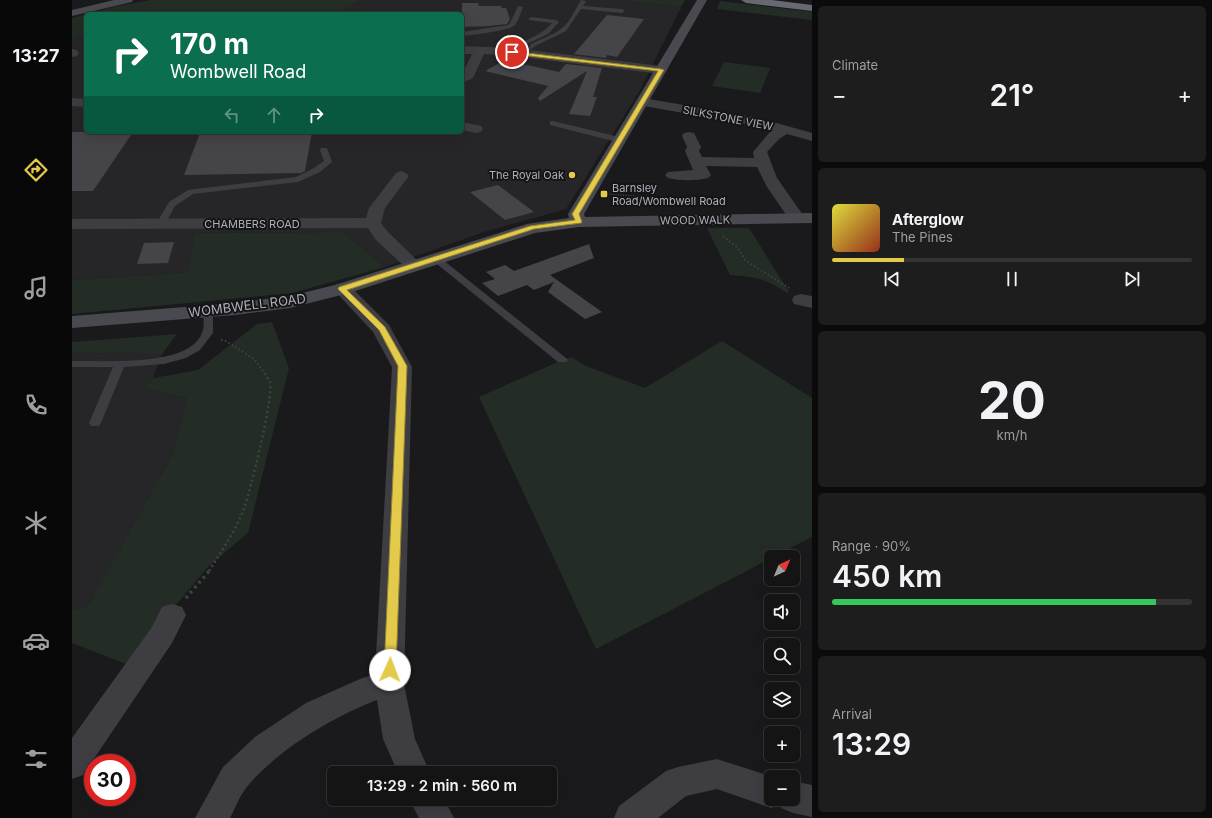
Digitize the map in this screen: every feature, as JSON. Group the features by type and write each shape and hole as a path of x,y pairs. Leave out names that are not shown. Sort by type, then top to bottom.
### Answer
{"highway":[{"path":"746,0 812,8"},
{"path":"787,0 812,3"}],"main road":[{"path":"72,13 128,0"},
{"path":"579,222 576,214 588,192 643,102 701,2"},
{"name":"WOOD WALK","path":"579,222 804,218"},
{"name":"WOMBWELL ROAD","path":"72,322 208,311 290,302 342,289 413,265 533,228 579,222"}],"street":[{"path":"464,50 518,53 661,70"},
{"path":"464,78 469,75 480,50"},
{"path":"72,102 84,103"},
{"name":"SILKSTONE VIEW","path":"643,102 759,122 812,138"},
{"path":"464,127 476,130"},
{"path":"785,129 774,136 760,152 762,163 789,208 804,218"},
{"path":"673,176 704,175 692,151 694,147 689,136"},
{"path":"698,161 762,163"},
{"path":"401,176 377,208 373,223 382,235 413,265"},
{"name":"CHAMBERS ROAD","path":"72,224 373,223"},
{"path":"342,289 382,329 402,366 389,684 399,739 411,766"},
{"path":"72,764 162,635 172,615"},
{"path":"212,818 234,778 266,747 317,713 371,688 389,684"},
{"path":"632,818 678,782 717,774 764,790"},
{"path":"800,798 812,801"},
{"path":"430,806 437,818"}],"lane":[{"path":"518,53 529,46 564,30 581,4 622,11"},
{"path":"464,34 510,26 513,24 520,6"},
{"path":"518,53 519,45 545,35 550,31 556,22 531,19"},
{"path":"553,123 620,140"},
{"path":"162,224 168,208 181,196 191,192 298,179 317,170 328,162 324,150"},
{"path":"435,258 562,360"},
{"path":"72,364 140,364 169,359 192,351 206,336 208,331 208,311"},
{"path":"95,423 120,364"}],"path":[{"path":"588,192 719,203"},
{"path":"702,220 738,248 745,260 807,301"},
{"path":"172,615 207,574 231,536 244,508 260,446 269,403 270,383 263,370 254,359 226,341 206,336"}],"shaded area":[{"path":"151,0 361,0 344,12 94,12"},
{"path":"361,0 616,0 681,7 639,92 566,209 484,232 385,267 343,232 195,233 188,272 72,280 72,38 84,36 84,134 464,134 464,12 344,12"},
{"path":"616,0 685,0 681,7"},
{"path":"720,1 812,12 812,20 717,9"},
{"path":"84,15 84,36 72,38 72,18"},
{"path":"724,62 770,68 760,93 712,86"},
{"path":"707,228 749,228 789,292 787,293 760,279 730,275"},
{"path":"343,232 385,267 292,293 72,314 72,280 188,272 195,233"},
{"path":"272,322 289,368 248,533 208,567 126,664 72,643 72,610 88,606 174,452 186,398 144,388 153,378 198,370 257,324"},
{"path":"177,334 162,354 72,353 72,342"},
{"path":"722,341 812,398 812,537 787,550 764,550 764,562 596,649 479,397 571,357 586,366 645,388"},
{"path":"72,353 162,354 153,378 144,388 186,398 174,452 88,607 72,610"}],"building":[{"path":"462,3 478,3 479,6 501,6 502,8 506,8 510,19 507,24 464,27 464,12 462,12"},
{"path":"607,15 644,19 617,57 607,55 606,58 574,54"},
{"path":"505,60 559,72 566,64 602,68 593,97 597,97 590,116 569,114 587,71 540,101 538,98 548,86 485,71"},
{"path":"72,132 84,132 84,134 132,134 93,191 72,191"},
{"path":"200,134 312,134 305,171 301,173 184,175"},
{"path":"498,185 534,212 505,220 470,192"},
{"path":"174,242 168,263 137,264 144,243"},
{"path":"589,244 594,258 550,275 602,312 585,319 548,292 554,282 534,290 527,285 498,296 482,283 495,279 486,272 505,265 514,271"}],"place":[{"name":"The Royal Oak","path":"572,175"},
{"name":"Barnsley Road/Wombwell Road","path":"604,194"}],"route":[{"path":"390,670 402,366 382,329 342,289 413,265 533,228 579,222 576,214 661,70 512,52"}]}
